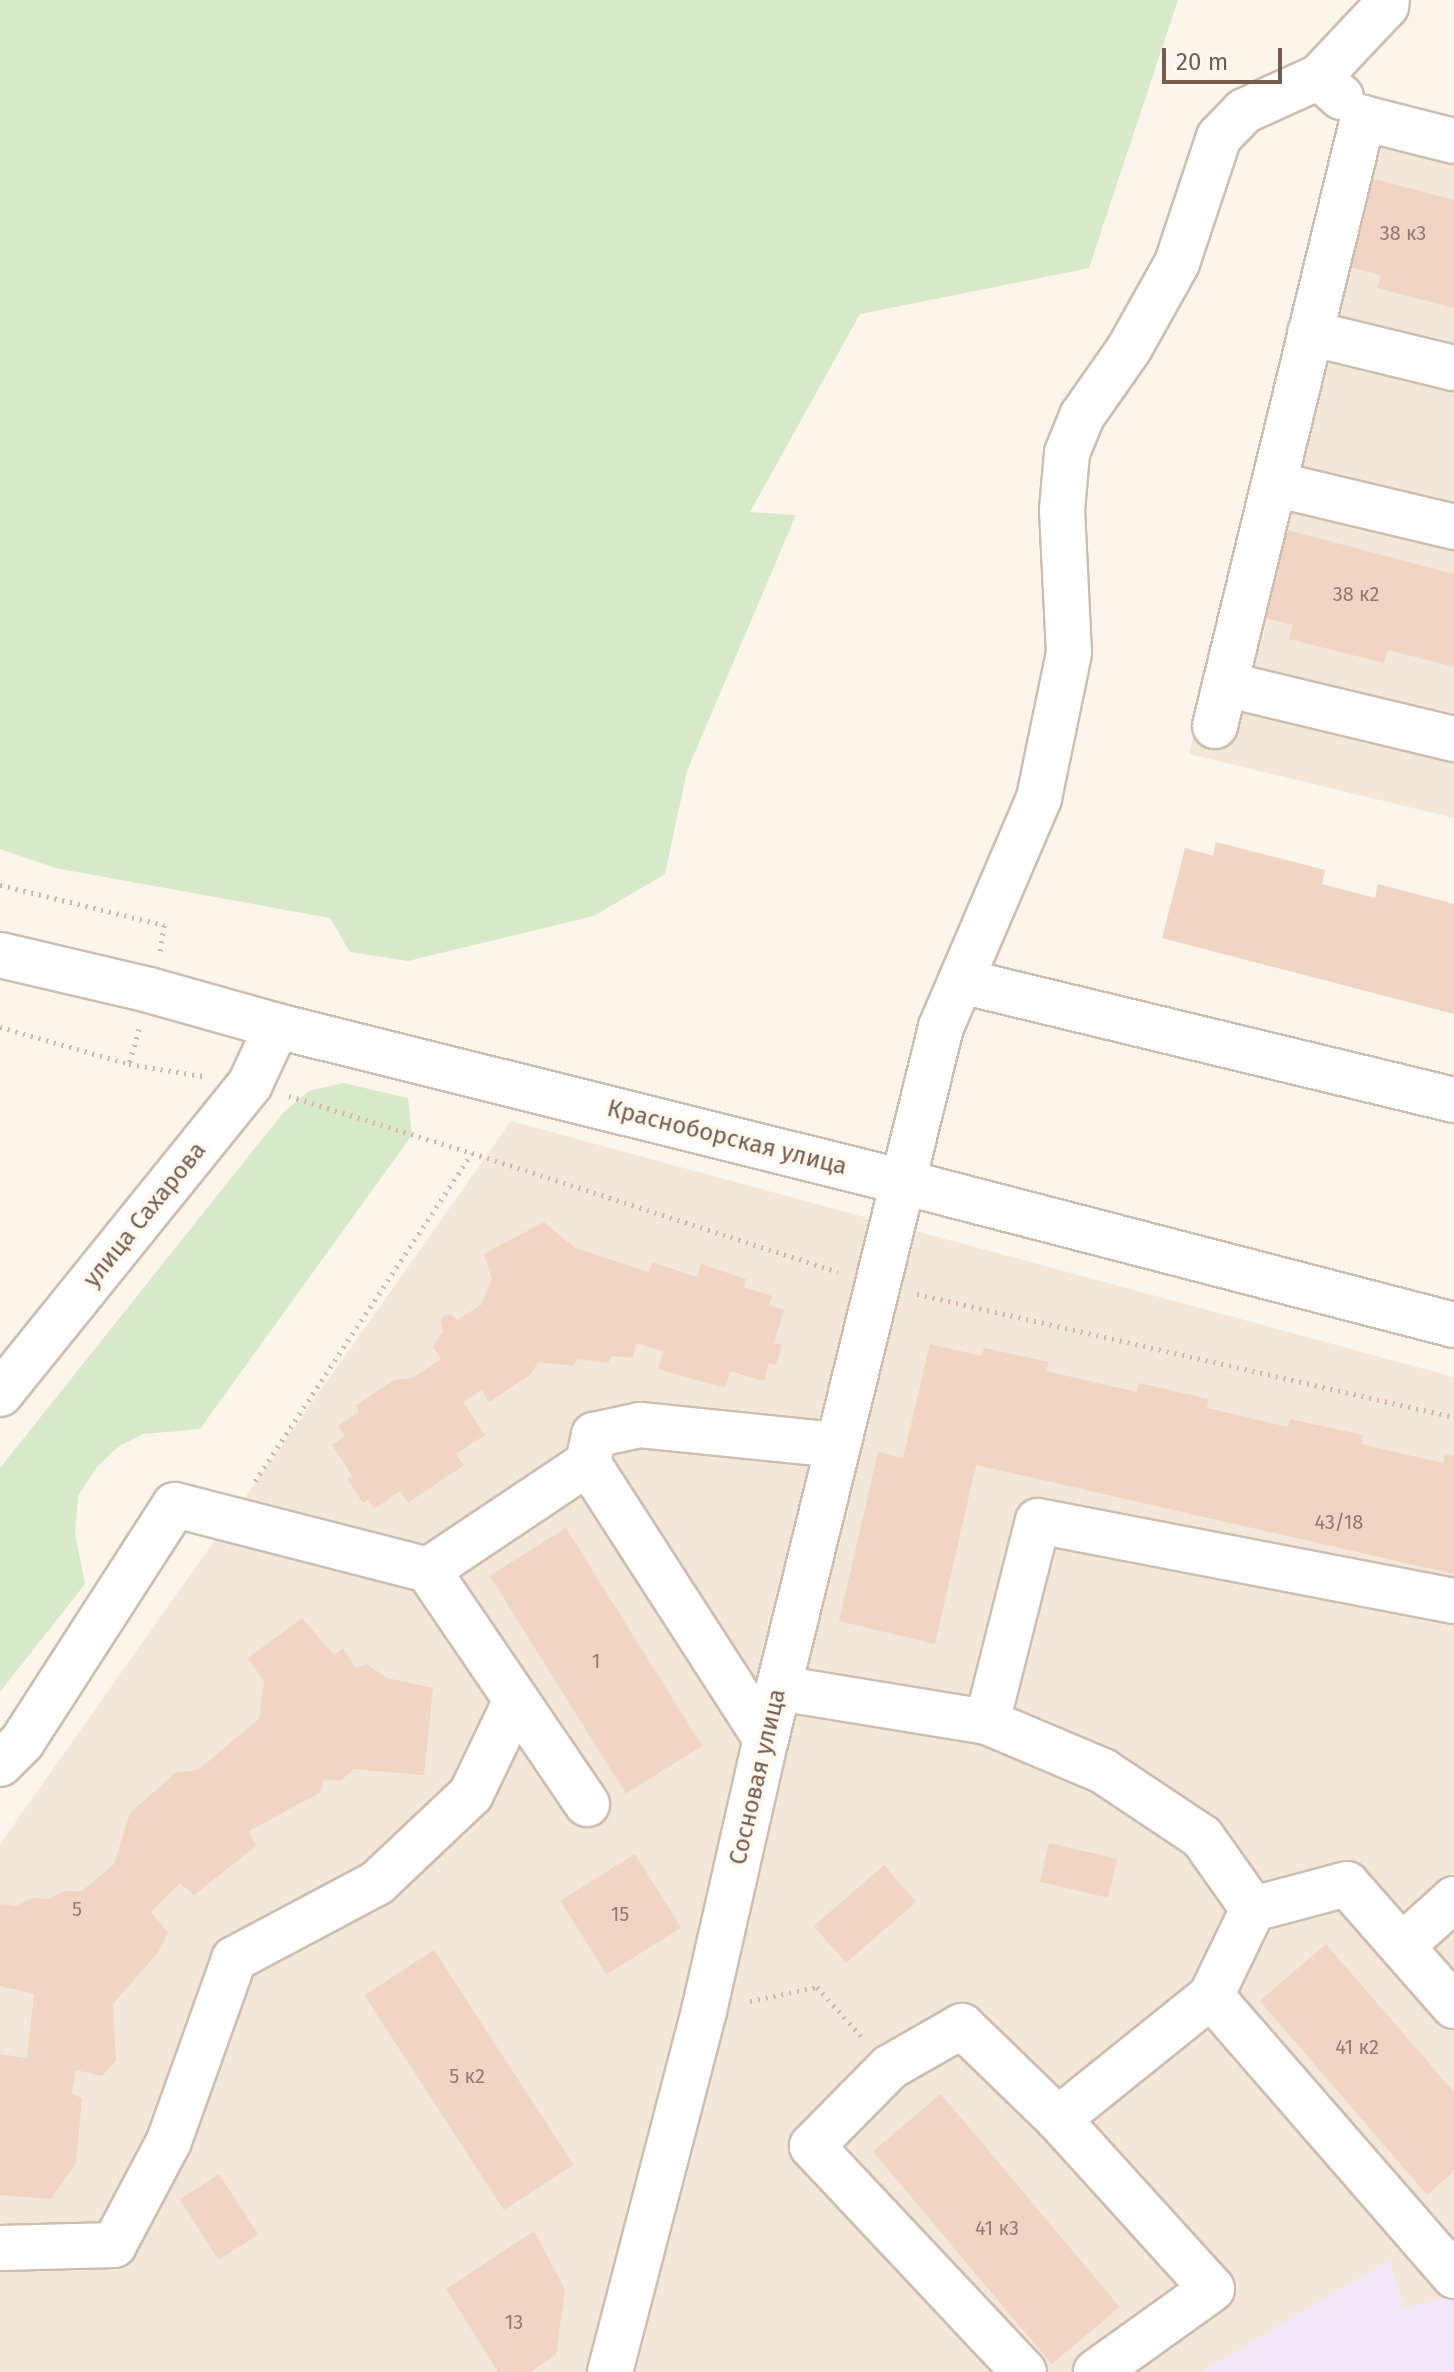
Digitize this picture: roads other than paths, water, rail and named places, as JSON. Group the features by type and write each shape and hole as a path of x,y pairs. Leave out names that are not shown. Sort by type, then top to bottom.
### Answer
{"street":[{"path":"1387,0 1386,6 1319,77 1363,118 1454,141"},
{"name":"Сосновая улица","path":"610,2372 704,2011 766,1739 941,1027 1039,798 1069,653 1062,510 1067,453 1082,416 1129,349 1177,263 1219,137 1244,111 1319,77"},
{"path":"1215,726 1363,118"},
{"path":"1310,333 1454,368"},
{"path":"1274,484 1454,527"},
{"path":"1225,684 1454,739"},
{"name":"Красноборская улица","path":"0,955 149,990 277,1026 903,1182 1454,1325"},
{"path":"961,981 1454,1100"},
{"name":"улица Сахарова","path":"0,1394 250,1084 277,1026"},
{"path":"428,1570 588,1463 594,1435 640,1425 838,1445"},
{"path":"588,1463 766,1739"},
{"path":"0,1764 22,1742 175,1505 428,1570 587,1804"},
{"path":"987,1722 1038,1521 1454,1601"},
{"path":"779,1688 987,1722 1103,1771 1202,1837 1253,1909"},
{"path":"0,2248 114,2245 169,2141 234,1959 377,1883 471,1794 516,1700"},
{"path":"1058,2119 1211,1996 1253,1909 1347,1884 1454,2006"},
{"path":"1402,1946 1454,1899"},
{"path":"1211,1996 1454,2276"},
{"path":"1024,2372 812,2146 890,2067 962,2026 1058,2119 1212,2289 1096,2372"}]}
